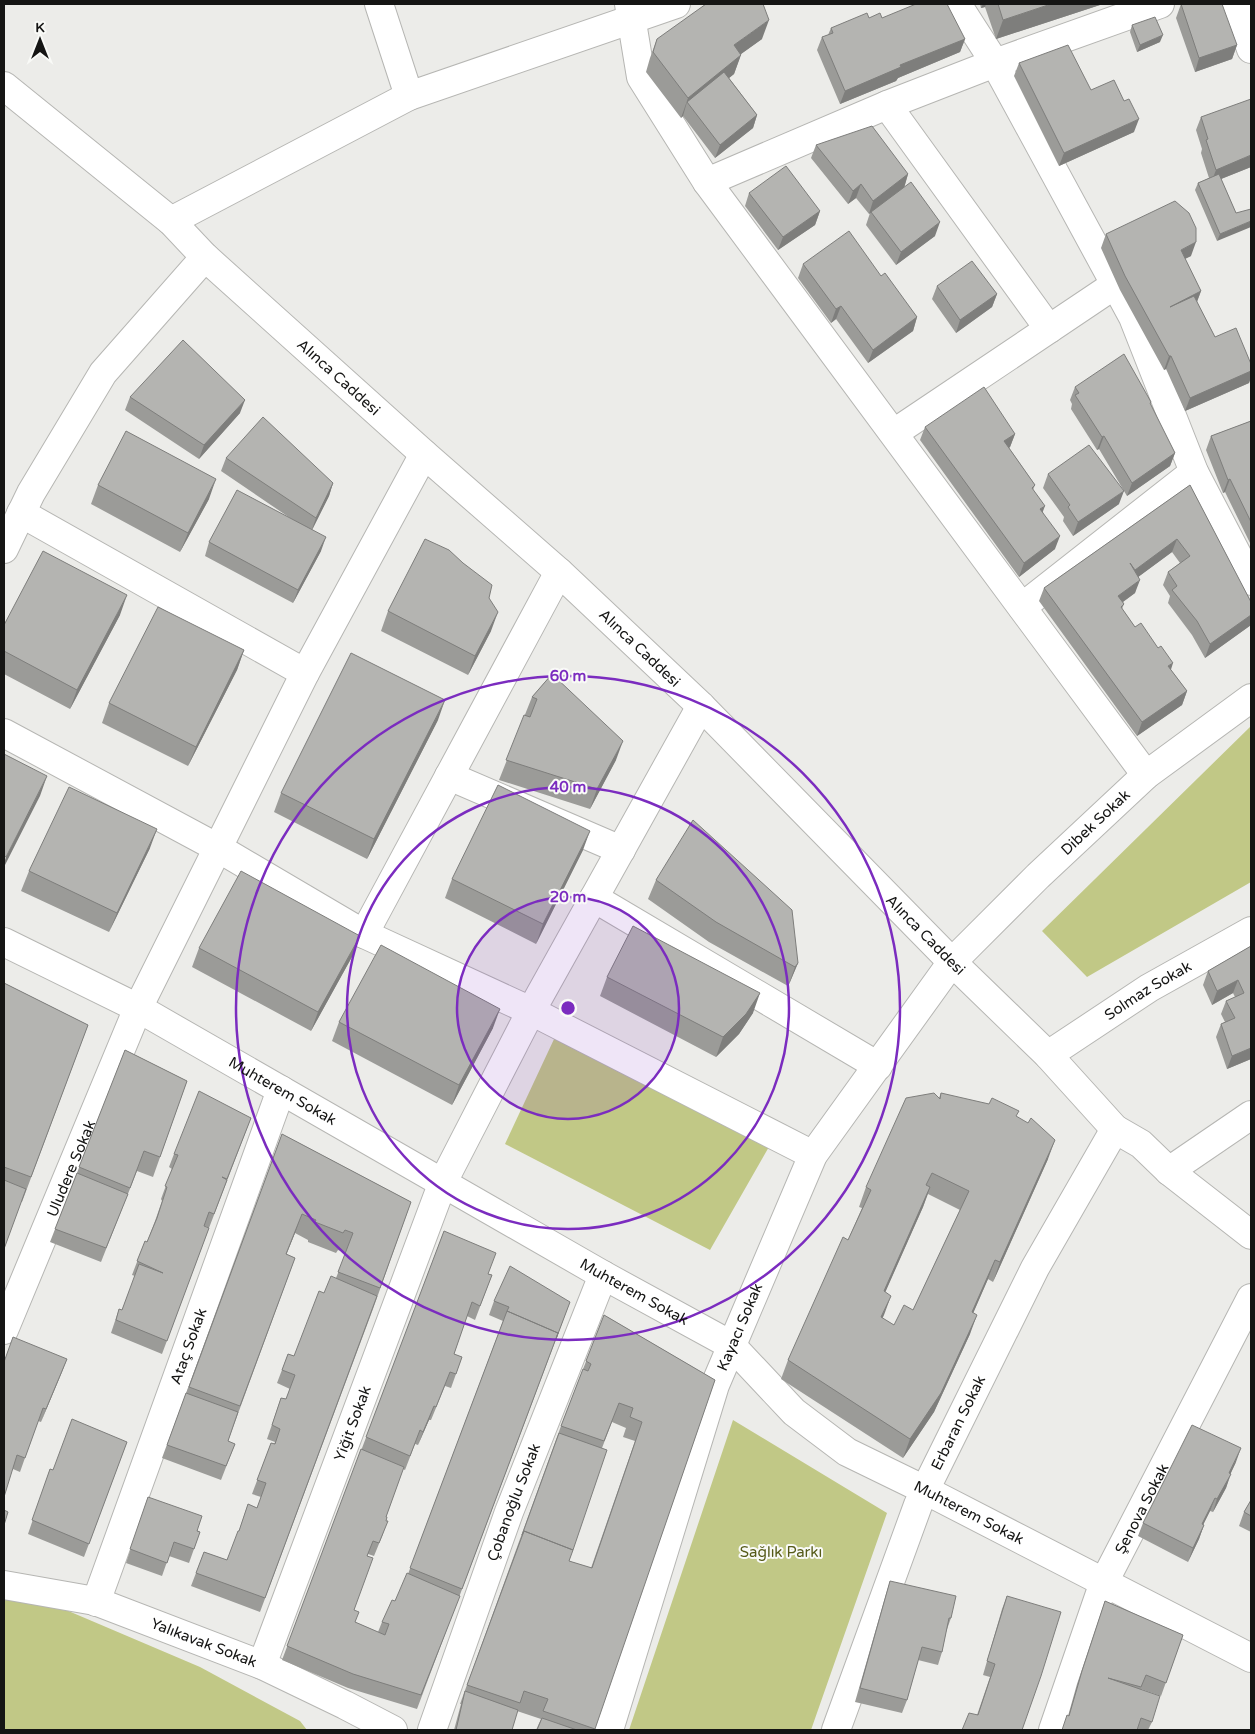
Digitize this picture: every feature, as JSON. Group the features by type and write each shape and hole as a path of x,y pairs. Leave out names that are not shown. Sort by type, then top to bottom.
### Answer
{"street":[{"path":"378,4 408,96"},
{"path":"172,221 408,96 630,11 676,4"},
{"path":"957,4 995,62 1133,317 1194,472 1251,581"},
{"path":"707,182 995,62 1160,4"},
{"path":"1235,4 1251,49"},
{"path":"630,11 641,77 707,182 1146,775"},
{"name":"Alınca Caddesi","path":"4,86 172,221 205,257 558,572 701,706 952,962 1048,1055 1115,1129 1141,1144 1170,1171 1251,1235"},
{"path":"888,105 1049,329"},
{"path":"4,549 31,493 103,373 205,257"},
{"path":"894,433 1116,284"},
{"name":"Uludere Sokak","path":"4,1330 138,1008 305,673 424,454"},
{"path":"1022,607 1194,472"},
{"path":"22,513 305,673"},
{"path":"364,934 558,572"},
{"name":"Dibek Sokak","path":"952,962 1038,876 1146,775 1251,698"},
{"name":"Yiğit Sokak","path":"262,1665 443,1182 531,1011 701,706"},
{"path":"4,733 218,848 364,934 531,1011 813,1155"},
{"path":"449,776 620,850"},
{"path":"594,898 878,1066"},
{"name":"Solmaz Sokak","path":"1048,1055 1149,988 1251,931"},
{"name":"Muhterem Sokak","path":"4,942 138,1008 603,1275 731,1345 794,1412 847,1452 925,1490 1251,1658"},
{"name":"Kayacı Sokak","path":"609,1730 715,1385 813,1155 952,962"},
{"name":"Ataç Sokak","path":"96,1602 281,1090"},
{"path":"1170,1171 1251,1115"},
{"name":"Erbaran Sokak","path":"836,1730 925,1490 1035,1268 1115,1129"},
{"name":"Çobanoğlu Sokak","path":"432,1730 509,1512 603,1275"},
{"name":"Şenova Sokak","path":"1053,1730 1104,1582 1251,1298"},
{"name":"Yalıkavak Sokak","path":"4,1585 96,1602 262,1665 393,1730"}],"green space":[{"path":"1251,726 1251,882 1087,977 1042,931"},
{"path":"555,1037 770,1145 710,1250 505,1144"},
{"name":"Sağlık Parkı","path":"733,1420 887,1513 811,1730 629,1730"},
{"path":"4,1598 59,1607 200,1667 300,1721 307,1730 4,1730"}],"building":[{"path":"706,4 763,4 769,20 734,45 741,55 688,98 653,52 657,39"},
{"path":"916,4 947,4 965,39 900,65 901,67 845,91 822,37 833,33 831,28 867,13 869,18 880,13 882,18"},
{"path":"998,4 1051,4 1003,20"},
{"path":"1181,4 1222,4 1237,45 1199,58"},
{"path":"1155,17 1163,35 1140,45 1132,25"},
{"path":"1068,45 1091,90 1114,80 1124,101 1129,99 1139,119 1064,153 1019,63"},
{"path":"724,72 757,115 720,145 687,102"},
{"path":"1251,99 1251,155 1216,170 1201,117"},
{"path":"872,126 908,174 873,201 861,184 853,191 816,145"},
{"path":"786,166 820,211 783,237 749,193"},
{"path":"1219,174 1236,213 1251,209 1251,221 1220,234 1198,183"},
{"path":"911,182 940,222 901,252 871,212"},
{"path":"1175,201 1189,213 1196,228 1196,242 1181,250 1201,291 1170,307 1194,296 1215,337 1236,328 1251,364 1251,371 1190,398 1171,356 1169,356 1125,276 1106,234"},
{"path":"849,231 881,276 885,273 917,317 873,350 841,306 836,309 803,264"},
{"path":"972,261 997,294 960,320 937,286"},
{"path":"183,340 245,400 204,445 130,397"},
{"path":"1124,354 1151,402 1175,453 1132,483 1104,436 1102,437 1075,395 1079,393 1075,387"},
{"path":"984,387 1015,434 1004,441 1035,485 1032,488 1045,506 1040,509 1060,536 1024,563 925,427"},
{"path":"263,417 333,483 316,518 226,458"},
{"path":"1251,421 1251,522 1230,479 1228,480 1211,436"},
{"path":"126,431 216,479 188,533 98,485"},
{"path":"1089,445 1124,491 1078,522 1068,507 1070,505 1048,474"},
{"path":"1190,485 1251,602 1251,615 1210,644 1197,621 1172,590 1177,586 1168,572 1190,556 1177,539 1135,570 1130,563 1140,580 1118,596 1124,604 1121,607 1135,627 1141,623 1158,648 1161,646 1173,663 1168,666 1187,691 1142,722 1044,588"},
{"path":"237,490 326,537 298,590 209,542"},
{"path":"425,539 449,550 492,585 489,598 498,612 475,656 388,611"},
{"path":"43,551 127,595 77,690 4,651 4,625"},
{"path":"158,607 244,650 196,747 109,703"},
{"path":"351,653 445,700 374,839 281,793"},
{"path":"552,674 623,741 597,789 506,760 524,715 530,717 537,699 532,697"},
{"path":"4,754 47,776 6,857 4,856"},
{"path":"498,785 590,831 543,924 452,879"},
{"path":"69,787 157,829 117,913 29,871"},
{"path":"693,820 792,910 798,963 795,967 716,922 656,880"},
{"path":"241,871 360,936 318,1012 199,948"},
{"path":"633,926 760,993 746,1014 723,1037 607,977"},
{"path":"381,945 500,1009 459,1085 339,1022"},
{"path":"1251,946 1251,1048 1232,1056 1221,1024 1235,1018 1226,1001 1244,993 1238,980 1217,991 1208,971"},
{"path":"4,983 88,1025 31,1177 4,1167"},
{"path":"125,1050 187,1081 160,1157 144,1151 130,1188 79,1167"},
{"path":"199,1091 251,1118 227,1179 222,1177 227,1180 214,1214 209,1212 204,1226 209,1228 167,1341 116,1320 119,1309 122,1310 139,1264 163,1273 137,1261 157,1218 167,1187 165,1186 178,1155 174,1154"},
{"path":"934,1093 940,1099 941,1093 989,1104 992,1098 1019,1111 1016,1116 1028,1123 1031,1118 1055,1140 1000,1262 995,1260 972,1312 977,1315 941,1393 910,1439 788,1360 843,1237 848,1240 871,1190 866,1187 906,1098","holes":["932,1173 969,1191 913,1310 904,1305 894,1325 881,1317 891,1296 884,1291 930,1187 926,1185"]},
{"path":"282,1134 411,1202 380,1288 338,1272 353,1233 345,1230 343,1233 315,1222 316,1220 302,1214 286,1254 295,1258 240,1406 189,1387"},
{"path":"77,1173 128,1194 106,1248 55,1229"},
{"path":"4,1180 26,1189 4,1249"},
{"path":"444,1231 496,1253 488,1274 492,1275 480,1306 472,1302 454,1354 462,1357 456,1374 450,1372 436,1407 434,1406 423,1432 420,1430 410,1456 366,1437"},
{"path":"510,1266 570,1302 556,1339 558,1333 507,1311 509,1307 494,1301"},
{"path":"331,1276 377,1296 265,1598 196,1573 204,1552 227,1560 248,1504 257,1508 266,1483 257,1480 271,1443 275,1444 280,1429 272,1425 281,1398 286,1399 295,1375 282,1370 288,1354 294,1356 319,1291 324,1293"},
{"path":"507,1311 558,1333 462,1589 410,1568"},
{"path":"604,1315 715,1380 595,1729 543,1711 548,1699 524,1691 520,1703 467,1685 524,1531 573,1550 569,1561 592,1568 642,1422 630,1417 633,1408 619,1403 604,1441 561,1426 583,1369 588,1371 591,1364 586,1361"},
{"path":"13,1337 67,1359 46,1409 43,1408 25,1458 17,1455 4,1497 4,1362"},
{"path":"186,1393 238,1412 228,1441 235,1444 226,1466 167,1445"},
{"path":"72,1419 127,1442 89,1544 32,1520 50,1469 53,1470"},
{"path":"1192,1425 1241,1448 1229,1473 1231,1474 1217,1499 1215,1498 1202,1524 1204,1525 1193,1548 1143,1523"},
{"path":"559,1433 607,1450 573,1550 524,1531 522,1535"},
{"path":"361,1449 404,1467 386,1517 386,1521 388,1521 379,1543 373,1541 367,1556 373,1558 354,1610 359,1612 355,1622 385,1635 389,1624 382,1622 392,1600 395,1601 407,1573 460,1596 421,1695 353,1674 287,1646"},
{"path":"148,1497 202,1516 197,1531 200,1532 194,1549 174,1542 167,1563 130,1549"},
{"path":"1251,1500 1251,1516 1244,1512"},
{"path":"4,1510 8,1512 4,1525"},
{"path":"890,1581 956,1596 942,1652 922,1647 907,1700 860,1688"},
{"path":"1007,1596 1061,1612 1041,1676 1022,1730 962,1730 969,1713 978,1715 995,1664 987,1661"},
{"path":"1105,1601 1183,1635 1166,1683 1146,1675 1141,1687 1108,1678 1160,1696 1152,1722 1141,1718 1137,1730 1062,1730 1067,1715 1069,1716"},
{"path":"465,1691 518,1710 512,1730 456,1730"},
{"path":"542,1718 577,1730 537,1730"}]}
